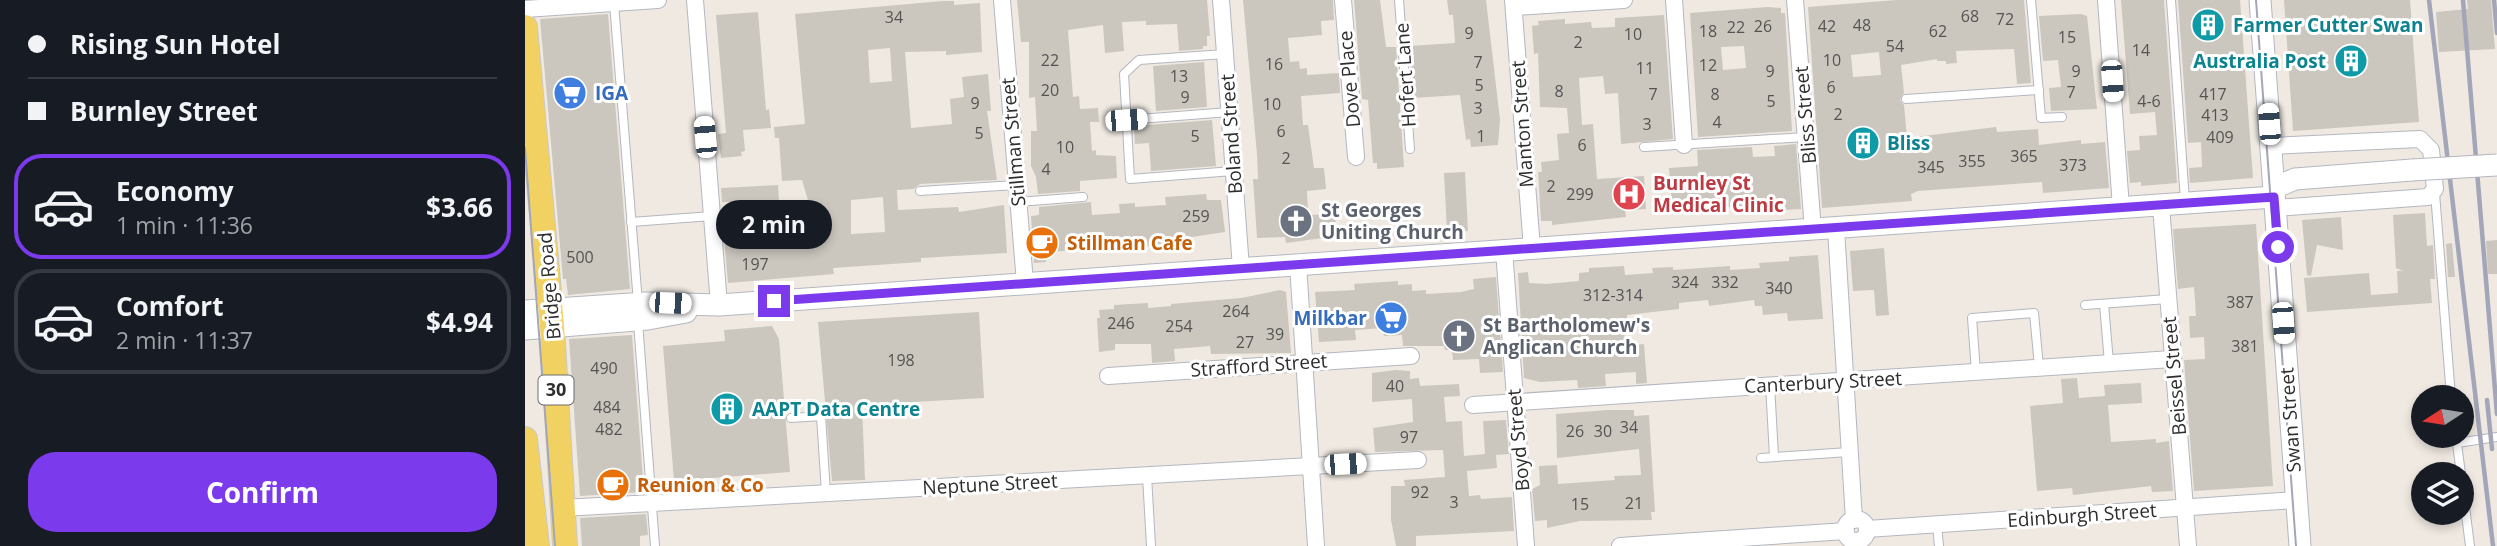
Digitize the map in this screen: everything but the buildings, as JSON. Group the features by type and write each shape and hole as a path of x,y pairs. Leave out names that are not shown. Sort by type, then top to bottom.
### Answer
{"main road":[{"name":"Swan Street","path":"2260,0 2300,546"},
{"name":"Bridge Road","path":"525,27 552,318 565,546"},
{"path":"525,329 552,318 719,305 2274,198 2295,179 2497,165"},
{"path":"525,311 552,318"},
{"path":"525,439 537,546"},
{"path":"533,510 563,508"}],"street":[{"path":"525,9 658,0"},
{"path":"695,0 719,305"},
{"name":"Stillman Street","path":"1002,0 1025,283"},
{"name":"Boland Street","path":"1221,0 1241,268"},
{"name":"Dove Place","path":"1343,0 1356,157"},
{"path":"1513,4 1624,0"},
{"path":"1674,0 1684,145"},
{"name":"Bliss Street","path":"1795,0 1813,230"},
{"path":"2106,0 2121,208"},
{"name":"Manton Street","path":"1513,4 1532,249"},
{"path":"2271,146 2420,139 2431,150 2435,193 2428,197 2274,198"},
{"name":"Beissel Street","path":"2161,206 2188,546"},
{"path":"1836,229 1856,533"},
{"name":"Boyd Street","path":"1504,250 1526,546"},
{"path":"1298,264 1316,546"},
{"name":"Strafford Street","path":"1108,376 1411,356"},
{"name":"Canterbury Street","path":"1473,405 2172,359"},
{"name":"Neptune Street","path":"563,508 1418,460"},
{"name":"Edinburgh Street","path":"1620,546 1856,533 2296,500"}],"lane":[{"name":"Hofert Lane","path":"1399,0 1410,149"},
{"path":"2031,0 2041,118 2062,117"},
{"path":"2171,0 2185,204"},
{"path":"614,3 655,546"},
{"path":"1225,54 1139,60 1123,74 1130,179 1233,171"},
{"path":"1906,99 2039,90"},
{"path":"1126,120 1230,113"},
{"path":"1644,147 1807,137"},
{"path":"920,191 1083,197"},
{"path":"2435,193 2450,385"},
{"path":"631,222 712,215"},
{"path":"2085,305 2168,299"},
{"path":"2104,304 2109,363"},
{"path":"1976,372 1972,318 2034,313 2039,367"},
{"path":"1770,384 1774,457"},
{"path":"790,418 821,416 826,493"},
{"path":"2475,438 2497,437"},
{"path":"1761,458 1849,452"},
{"path":"1147,475 1151,546"},
{"path":"1937,525 1939,546"},
{"path":"2467,525 2470,546"}],"tram line":[{"path":"2256,0 2296,546"},
{"path":"525,148 555,546"}],"railway":[{"path":"2429,0 2493,546"},
{"path":"2463,0 2497,414"},
{"path":"2494,0 2497,33"},
{"path":"2487,400 2492,449"}],"place":[{"name":"Farmer Cutter Swan","path":"2208,25"},
{"name":"Australia Post","path":"2351,61"},
{"name":"IGA","path":"570,93"},
{"name":"Bliss","path":"1863,143"},
{"name":"Burnley St Medical Clinic","path":"1629,194"},
{"name":"St Georges Uniting Church","path":"1296,221"},
{"name":"Stillman Cafe","path":"1042,243"},
{"name":"Milkbar","path":"1391,318"},
{"name":"St Bartholomew's Anglican Church","path":"1459,336"},
{"name":"AAPT Data Centre","path":"727,409"},
{"name":"Reunion & Co","path":"613,485"}],"route":[{"path":"774,301 2274,197 2278,247"}]}
